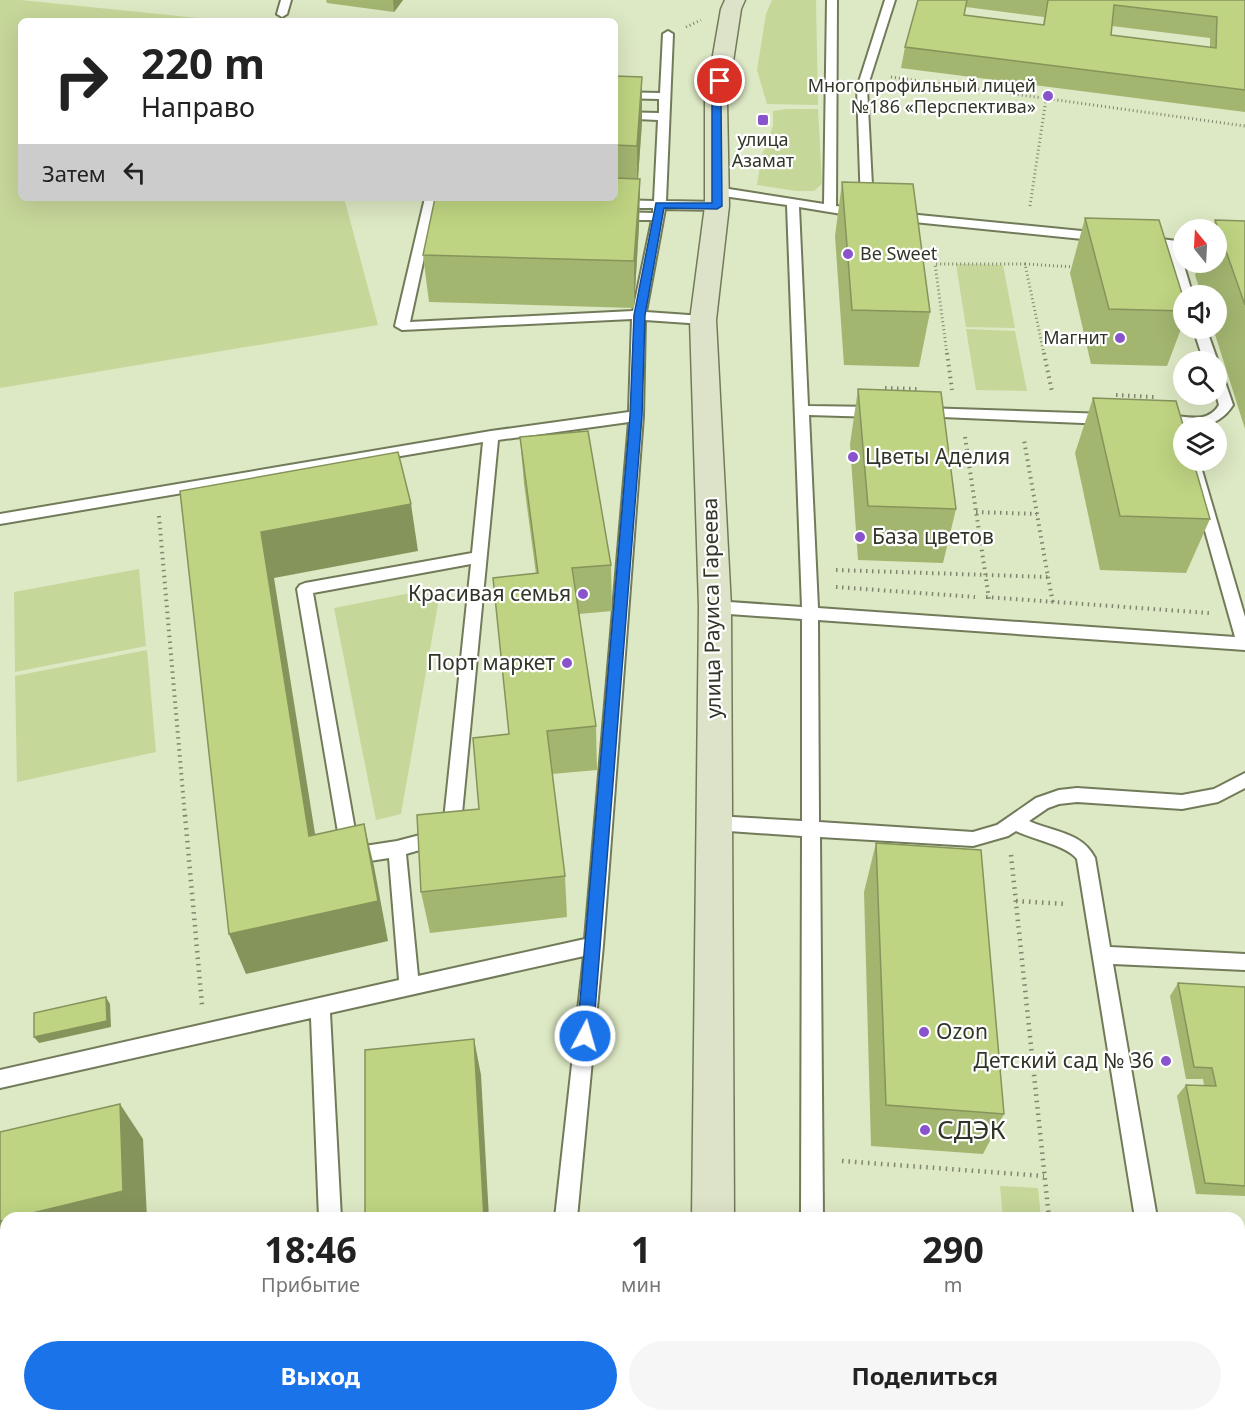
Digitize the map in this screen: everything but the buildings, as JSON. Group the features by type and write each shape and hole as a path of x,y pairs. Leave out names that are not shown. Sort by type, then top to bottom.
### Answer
{"street":[{"name":"улица Рауиса Гареева","path":"713,1212 715,607 703,320 716,199 717,101 731,9 735,0"}],"lane":[{"path":"282,14 286,0"},
{"path":"830,208 831,0"},
{"path":"879,215 862,88 890,0"},
{"path":"567,1212 594,945 636,416 639,315 659,211 668,34"},
{"path":"618,95 664,96"},
{"path":"618,115 664,117"},
{"path":"601,210 659,211 716,199 793,202 879,215 1112,238"},
{"path":"433,201 402,326 639,315 703,320"},
{"path":"793,202 810,614 812,1212"},
{"path":"1136,240 1173,245"},
{"path":"1216,417 1221,414 1226,405"},
{"path":"802,410 885,412"},
{"path":"908,413 1125,420"},
{"path":"0,519 491,436 636,416"},
{"path":"1147,420 1173,424"},
{"path":"479,557 305,589 351,856 397,849 451,834 479,557 491,436"},
{"path":"715,607 1245,644 1195,471"},
{"path":"714,823 974,839 1012,825 1042,803 1059,797 1077,795 1182,801 1218,795 1245,780"},
{"path":"1012,825 1068,841 1082,851 1086,858 1145,1212"},
{"path":"397,849 409,986"},
{"path":"0,1079 594,945"},
{"path":"1102,955 1245,962"},
{"path":"320,1006 330,1212"}],"path":[{"path":"668,34 706,18"},
{"path":"866,74 1245,126"},
{"path":"1029,210 1046,99"},
{"path":"993,627 935,264 1025,264 1084,267"},
{"path":"1025,264 1057,418"},
{"path":"808,569 1048,577 1019,416"},
{"path":"156,492 197,960 206,1032"},
{"path":"976,512 1037,514"},
{"path":"809,585 988,598 1240,622"},
{"path":"1012,825 1016,901 1048,1212"},
{"path":"1016,901 1063,904"},
{"path":"812,1159 1045,1176"}],"green space":[{"path":"0,0 21,0 198,18 18,18 18,201 345,201 378,325 0,388"},
{"path":"772,0 816,0 818,105 767,104 757,70 766,14"},
{"path":"818,109 822,184 814,191 796,191 757,185 762,155 773,126 773,111"},
{"path":"956,264 1003,265 1015,328 966,327"},
{"path":"966,329 1015,331 1027,391 976,390"},
{"path":"139,569 146,646 15,672 14,592"},
{"path":"441,587 401,814 376,820 334,608"},
{"path":"147,650 156,752 17,782 15,676"},
{"path":"1000,1186 1038,1188 1040,1212 1002,1212"}],"place":[{"name":"Многопрофильный лицей №186 «Перспектива»","path":"1048,96"},
{"name":"улица Азамат","path":"763,120"},
{"name":"Be Sweet","path":"848,254"},
{"name":"Магнит","path":"1120,338"},
{"name":"Цветы Аделия","path":"853,457"},
{"name":"База цветов","path":"860,537"},
{"name":"Красивая семья","path":"583,594"},
{"name":"Порт маркет","path":"567,663"},
{"name":"Ozon","path":"924,1032"},
{"name":"Детский сад № 36","path":"1166,1061"},
{"name":"СДЭК","path":"925,1130"}],"route":[{"path":"585,1036 636,416 639,315 659,217 659,205 717,206 717,101 720,81"}]}
